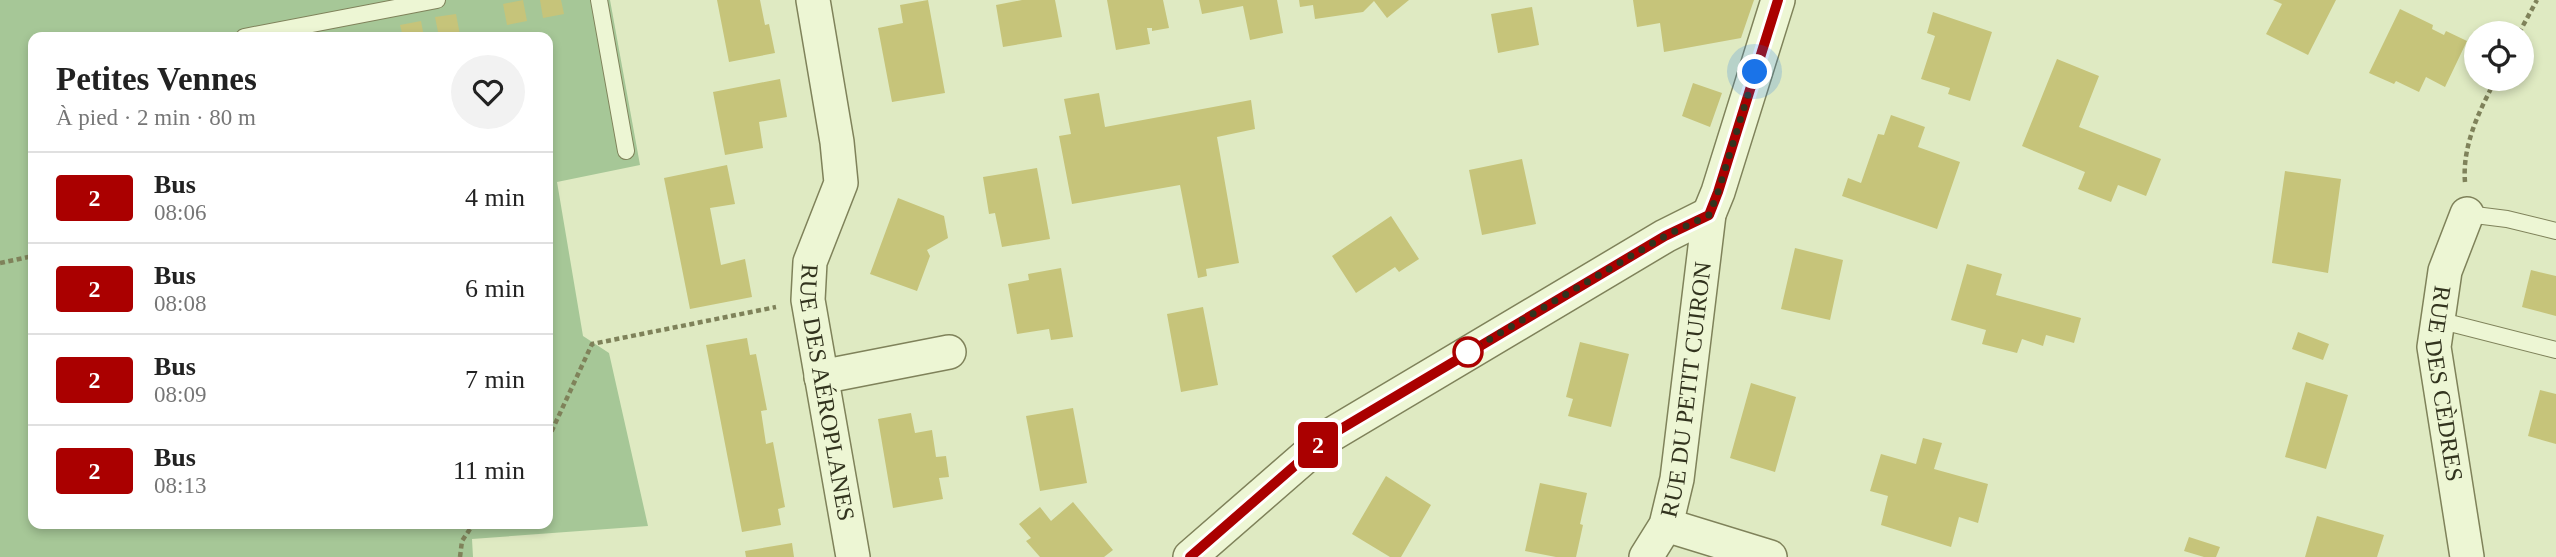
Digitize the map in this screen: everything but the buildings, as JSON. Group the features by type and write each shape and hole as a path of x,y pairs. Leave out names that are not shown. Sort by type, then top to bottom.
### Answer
{"street":[{"name":"RUE DES AÉROPLANES","path":"813,0 837,142 841,183 810,262 808,300 853,557"},
{"name":"RUE DES AÉROPLANES","path":"824,66 835,0"},
{"name":"RUE DU PETIT CUIRON","path":"1646,557 1666,525 1677,479 1709,215 1778,0"},
{"name":"RUE DES CÈDRES","path":"2467,214 2445,271 2434,347 2468,557"},
{"path":"1190,557 1329,436 1665,236 1709,215"},
{"path":"821,377 949,352"},
{"path":"1666,525 1770,557"}],"lane":[{"path":"270,32 436,0"},
{"path":"599,0 626,150"},
{"path":"2467,214 2507,219 2556,231"},
{"path":"2438,320 2556,350"}],"path":[{"path":"2526,21 2537,0"},
{"path":"2467,214 2463,161 2481,107 2490,91"},
{"path":"0,262 28,257"},
{"path":"553,428 592,344 808,300"},
{"path":"460,557 462,541 470,529"}],"green space":[{"path":"0,0 610,0 640,165 557,182 583,336 609,353 648,526 472,539 473,557 0,557"}],"bus line":[{"name":"2","path":"1190,557 1329,436 1665,236 1709,215 1778,0"}],"route":[{"path":"1468,352 1665,236 1709,215 1755,72"}]}
